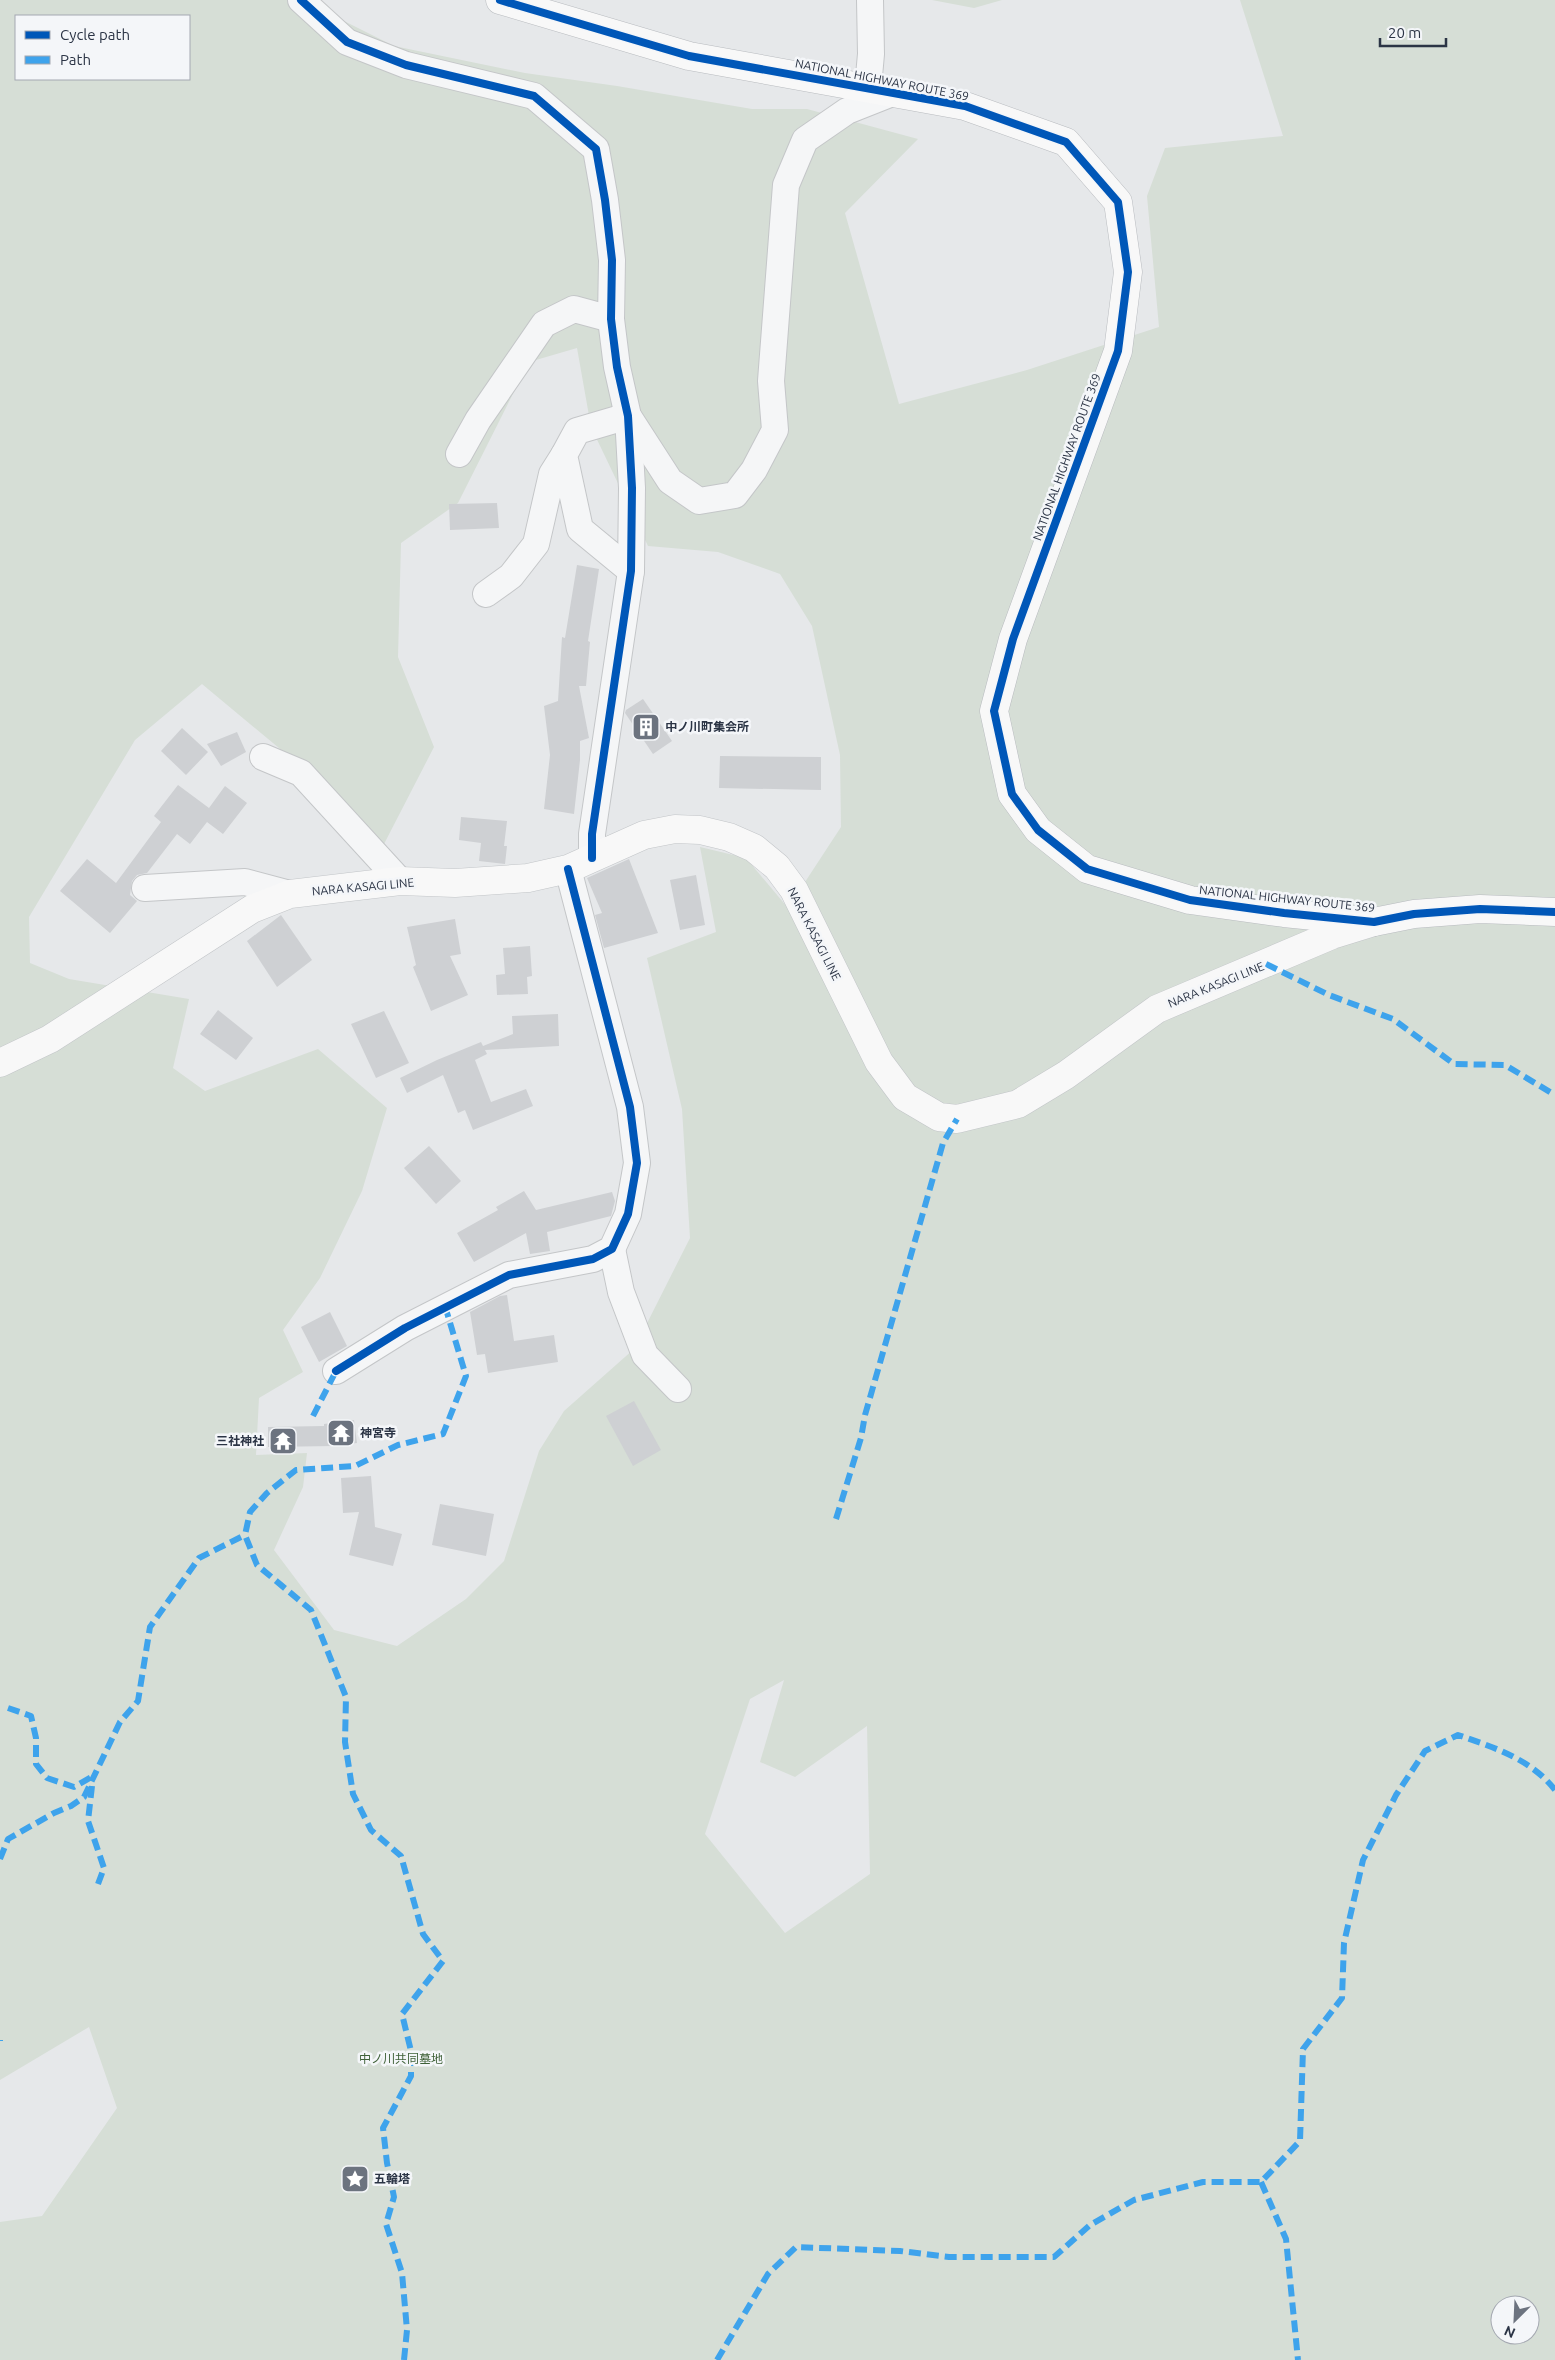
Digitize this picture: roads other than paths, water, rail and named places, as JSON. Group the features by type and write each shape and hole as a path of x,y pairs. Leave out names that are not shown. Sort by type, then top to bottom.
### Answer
{"main road":[{"name":"NATIONAL HIGHWAY ROUTE 369","path":"500,0 689,56 965,106 1066,142 1118,202 1128,272 1118,351 1013,639 994,711 1012,794 1038,830 1087,869 1190,900 1284,913 1374,922 1414,914 1480,909 1555,912"},
{"name":"NARA KASAGI LINE","path":"0,1063 50,1039 252,909 290,894 400,881 455,884 505,880 568,869 644,835 675,829 700,830 729,837 754,848 777,867 794,890 879,1062 905,1097 939,1118 957,1119 1018,1104 1066,1075 1157,1009 1332,935 1374,922"}],"street":[{"path":"301,0 347,42 406,65 534,96 596,149 605,200 612,260 611,319 617,367 628,416 632,488 631,571 592,834 592,858"},
{"path":"628,416 670,481 699,501 735,495 754,470 775,430 771,380 786,185 806,140 879,91 871,54 870,0"},
{"path":"459,454 478,420 544,324 574,309 611,319"},
{"path":"486,594 511,576 536,544 552,474 577,431 628,416"},
{"path":"564,455 580,529 631,571"},
{"path":"263,757 301,773 400,881"},
{"path":"568,869 630,1107 638,1163 628,1214 612,1249 621,1292 645,1355 678,1389"},
{"path":"145,888 245,882 290,894"},
{"path":"336,1370 405,1328 509,1275 593,1259 612,1249"}],"place":[{"name":"中ノ川町集会所","path":"646,727"},
{"name":"神宮寺","path":"341,1433"},
{"name":"三社神社","path":"283,1441"},
{"name":"五輪塔","path":"355,2179"}],"park label":[{"name":"中ノ川共同墓地","path":"401,2059"}]}
